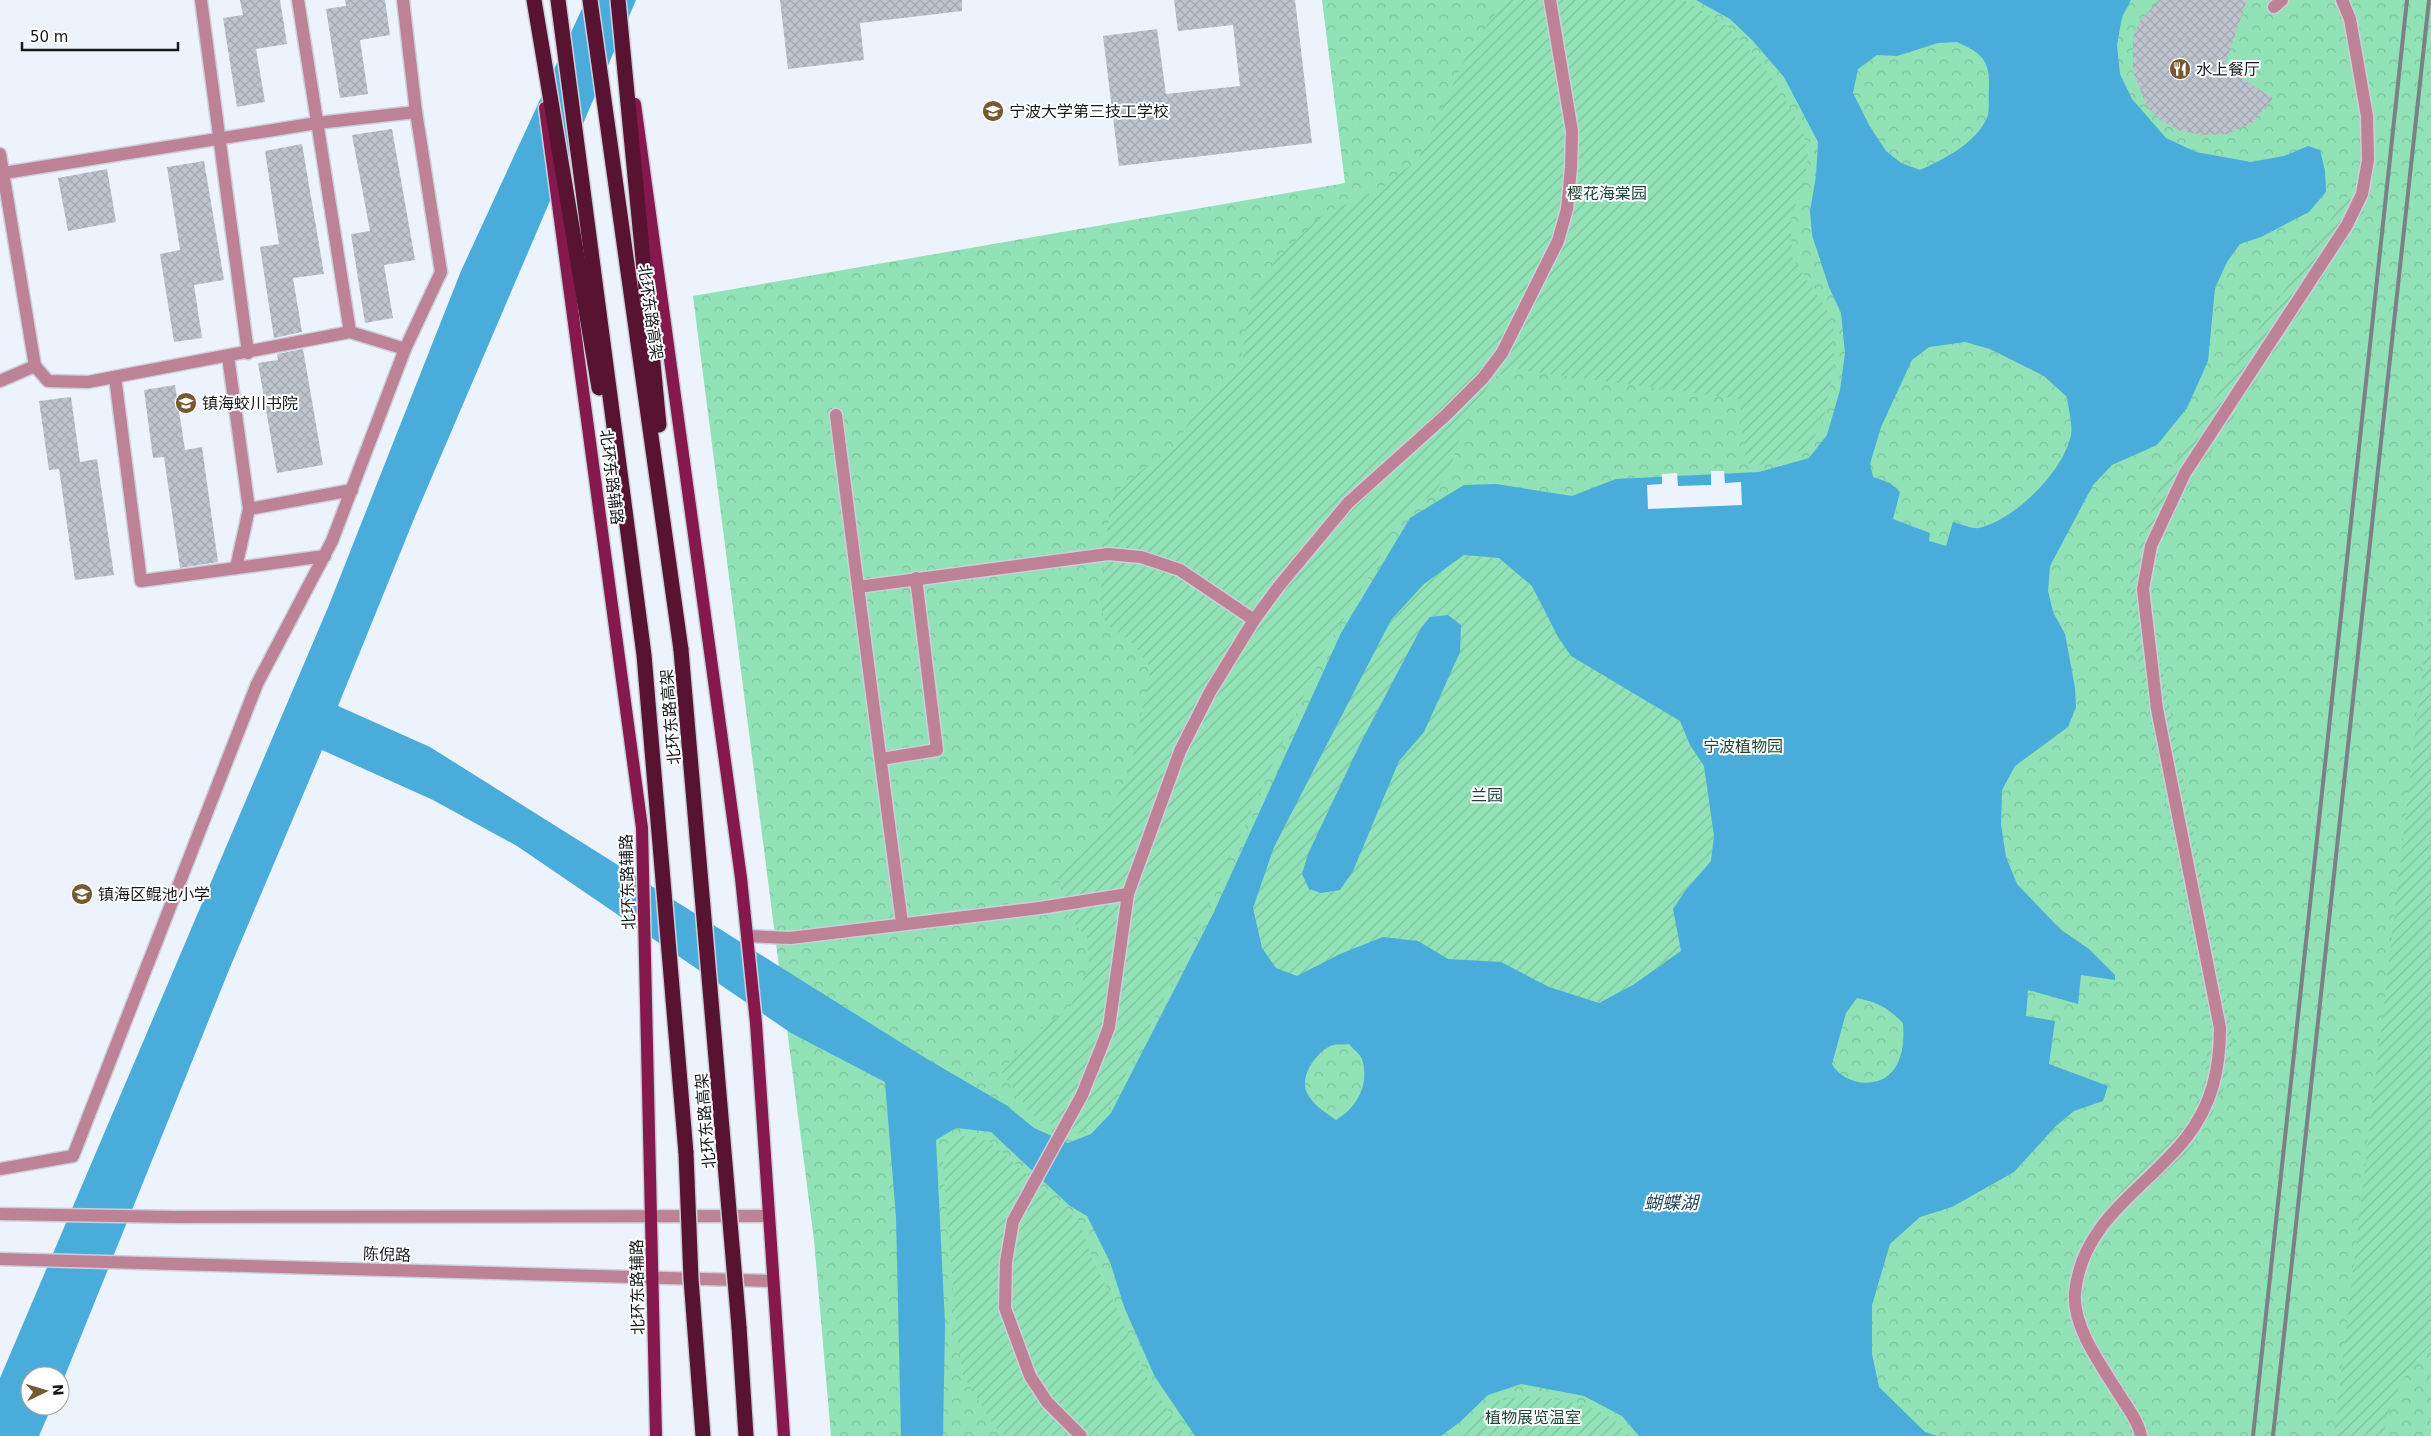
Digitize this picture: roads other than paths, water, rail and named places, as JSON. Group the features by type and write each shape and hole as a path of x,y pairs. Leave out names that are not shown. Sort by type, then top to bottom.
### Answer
{"highway":[{"path":"534,0 644,655"},
{"name":"北环东路高架","path":"558,0 644,655 686,1153 691,1279 703,1436"},
{"name":"北环东路高架","path":"590,0 682,650 723,1129 746,1436"},
{"path":"619,0 682,650"}],"main road":[{"name":"北环东路辅路","path":"530,0 577,331 642,828 653,1215 652,1278 656,1436"},
{"path":"619,0 645,176 741,878 756,1023 784,1436"}],"street":[{"path":"201,0 248,352"},
{"path":"298,0 350,332"},
{"path":"0,1169 73,1156 257,684 324,556 352,490 405,349 441,272 416,112 403,0"},
{"path":"1081,1436 1047,1402 1030,1376 1005,1308 1006,1262 1013,1221 1026,1194 1082,1095 1108,1027 1128,894 1180,751 1210,692 1254,620 1279,586 1348,503 1446,415 1483,378 1502,353 1558,241 1567,209 1572,131 1550,0"},
{"path":"2141,1436 2130,1411 2088,1344 2078,1317 2075,1293 2081,1268 2091,1242 2111,1212 2186,1138 2208,1102 2215,1084 2220,1057 2220,1028 2157,709 2143,590 2151,546 2185,474 2347,225 2362,194 2368,160 2367,116 2350,19 2342,0"},
{"path":"4,174 317,123 416,112"},
{"path":"0,154 35,366 48,381 88,382 350,332 405,349"},
{"path":"228,356 249,509 236,568"},
{"path":"0,381 35,366"},
{"path":"116,377 141,581 324,556"},
{"path":"836,415 902,923"},
{"path":"249,509 352,490"},
{"path":"858,587 1108,554 1141,557 1180,570 1254,620"},
{"path":"881,759 937,750 916,578"},
{"path":"747,936 790,938 902,923 1040,908 1128,894"},
{"path":"0,1214 176,1217 769,1216"},
{"name":"陈倪路","path":"0,1258 773,1281"}],"water":[{"name":"蝴蝶湖","path":"586,0 636,0 416,514 338,706 430,747 927,1059 1006,1105 1034,1128 1068,1143 1091,1134 1111,1113 1213,914 1341,633 1410,518 1464,485 1496,484 1572,496 1616,479 1759,472 1809,458 1827,435 1840,390 1845,353 1841,313 1829,287 1812,235 1810,211 1816,176 1818,142 1784,77 1753,41 1730,19 1696,0 2131,0 2122,17 2117,45 2120,74 2132,99 2166,138 2196,152 2251,162 2284,156 2308,146 2320,150 2325,171 2326,192 2309,212 2261,237 2240,244 2227,262 2215,288 2208,361 2187,408 2157,445 2112,465 2093,485 2050,566 2048,591 2053,612 2065,634 2075,688 2076,707 2068,727 2015,766 2002,790 2001,825 2006,857 2017,884 2060,929 2089,949 2115,975 2115,980 2081,975 2078,1004 2028,990 2026,1016 2055,1021 2049,1064 2108,1086 2103,1101 2074,1111 2056,1126 2014,1172 1952,1207 1920,1217 1890,1244 1872,1305 1872,1354 1879,1387 1925,1432 1937,1436 1639,1436 1622,1416 1584,1396 1521,1384 1488,1395 1460,1422 1441,1436 1195,1436 1155,1377 1125,1309 1110,1262 1087,1216 1070,1206 991,1132 956,1128 936,1140 945,1324 943,1436 901,1436 896,1217 885,1082 791,1033 517,846 433,800 322,750 231,965 69,1366 20,1366 20,1416 48,1416 39,1436 0,1436 0,1378 329,605 461,271","holes":["1957,42 1978,54 1986,64 1989,78 1987,118 1975,136 1949,156 1920,170 1901,163 1886,151 1870,127 1853,93 1858,69 1877,55 1897,56 1938,43","1965,342 1990,349 2044,376 2067,397 2071,435 2058,464 2036,492 2008,515 1993,523 1976,528 1953,522 1946,546 1929,541 1930,533 1893,519 1900,492 1890,483 1873,477 1870,464 1881,427 1912,360 1929,347","1464,555 1499,558 1532,586 1558,637 1571,656 1680,721 1690,745 1704,766 1714,836 1711,861 1685,891 1673,909 1681,951 1633,985 1599,1003 1549,987 1501,962 1448,959 1418,941 1383,937 1340,954 1297,976 1276,968 1262,948 1253,908 1274,847 1391,620 1424,584","1857,998 1882,1006 1903,1023 1900,1057 1895,1068 1880,1080 1871,1082 1853,1081 1844,1077 1832,1064 1846,1013","1349,1044 1362,1059 1364,1068 1363,1086 1356,1102 1336,1120 1313,1101 1307,1093 1305,1080 1307,1072 1315,1059 1327,1048 1333,1045"]},
{"path":"1448,615 1461,625 1460,652 1424,732 1399,761 1353,871 1340,890 1321,893 1309,889 1302,874 1308,854 1360,744 1421,628 1430,617"}],"railway":[{"path":"2253,1436 2407,0"},
{"path":"2273,1436 2429,0"}],"place":[{"name":"水上餐厅","path":"2180,69"},
{"name":"宁波大学第三技工学校","path":"993,111"},
{"name":"镇海蛟川书院","path":"186,403"},
{"name":"镇海区鲲池小学","path":"82,894"}],"park label":[{"name":"樱花海棠园","path":"1607,193"},
{"name":"宁波植物园","path":"1743,746"},
{"name":"兰园","path":"1487,795"},
{"name":"植物展览温室","path":"1533,1417"}]}
